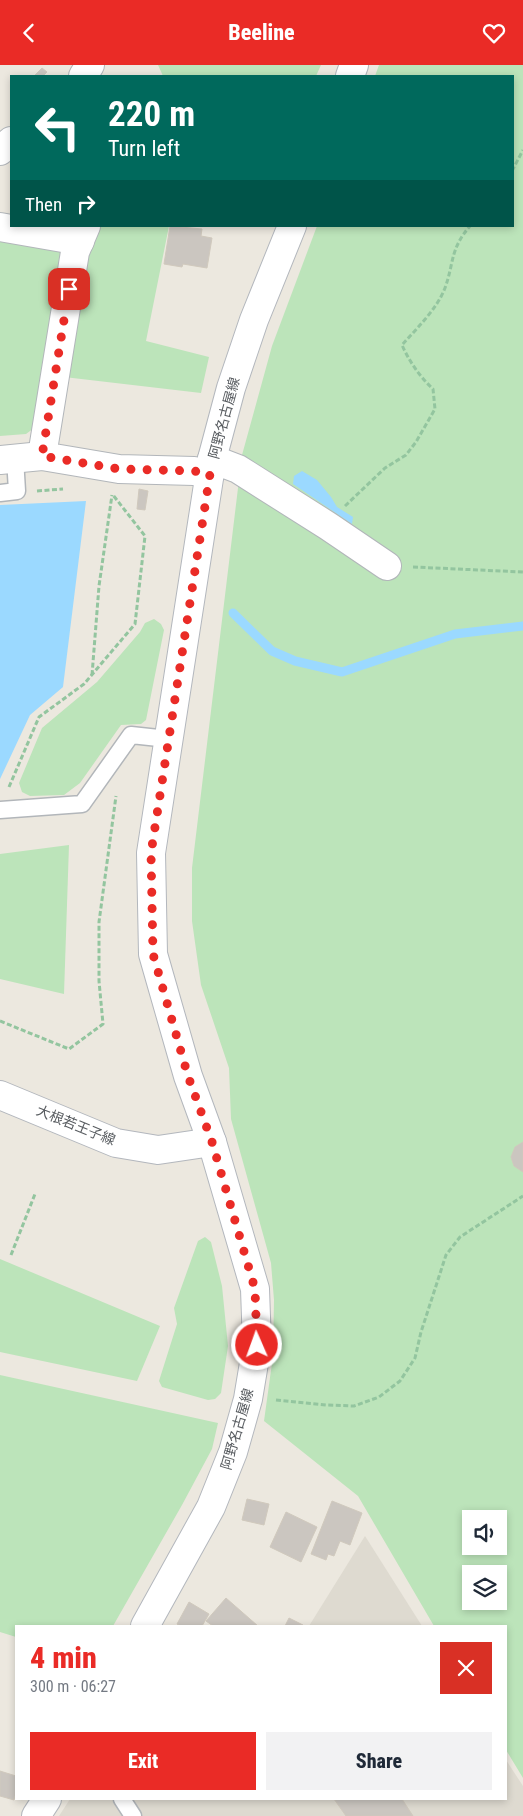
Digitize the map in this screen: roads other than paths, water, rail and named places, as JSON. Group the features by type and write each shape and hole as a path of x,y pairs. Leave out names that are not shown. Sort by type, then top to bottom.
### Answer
{"main road":[{"path":"0,151 10,142"},
{"path":"0,227 83,233 75,251 19,458 119,469 194,471 211,466 238,469 387,566"},
{"name":"阿野名古屋線","path":"146,1625 211,1507 233,1451 248,1399 257,1345 255,1289 212,1142 188,1076 153,954 151,853 211,466 230,388 292,227"},
{"name":"大根若王子線","path":"0,1095 116,1143 158,1150 212,1142"},
{"path":"36,1816 46,1800"}],"lane":[{"path":"0,493 17,491 19,458"},
{"path":"0,810 82,804 132,735 168,739"},
{"path":"123,1800 133,1816"}],"water":[{"path":"302,471 317,480 337,507 353,517 352,524 293,484 294,476"},
{"path":"86,501 63,687 30,715 0,779 0,505"}],"waterway":[{"path":"233,613 272,651 295,661 342,672 455,634 523,626"}]}
